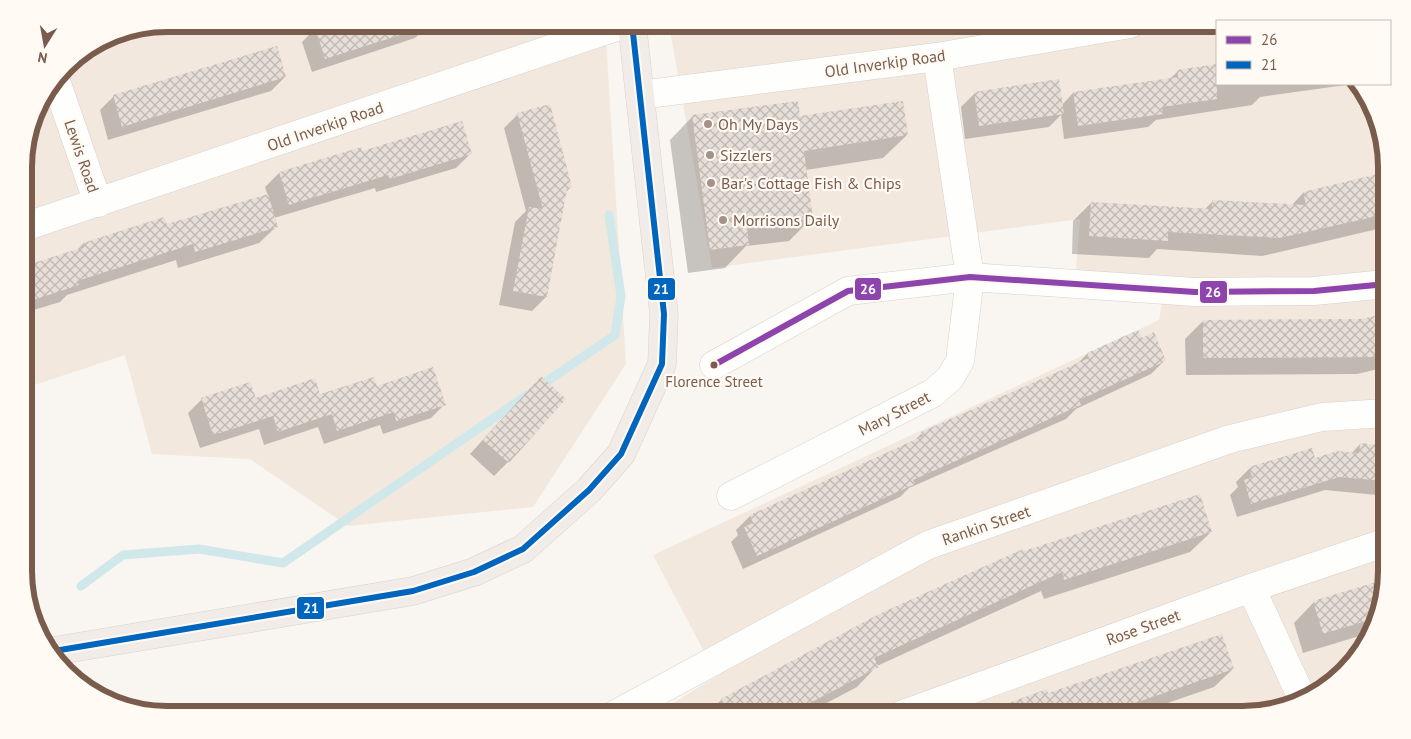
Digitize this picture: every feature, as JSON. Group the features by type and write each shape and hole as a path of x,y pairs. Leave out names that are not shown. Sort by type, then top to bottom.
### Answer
{"highway":[{"path":"58,650 414,591 474,572 523,549 556,522 589,490 621,454 662,364 664,314 633,33"}],"street":[{"name":"Old Inverkip Road","path":"33,224 599,33"},
{"name":"Old Inverkip Road","path":"640,95 936,57 1077,33"},
{"name":"Mary Street","path":"731,496 933,393 950,378 960,361 970,277 936,57"},
{"name":"Lewis Road","path":"58,88 98,203"},
{"path":"714,365 848,291 970,277 1195,292 1314,291 1378,285"},
{"name":"Rankin Street","path":"631,706 928,545 1230,439 1322,417 1378,414"},
{"name":"Rose Street","path":"926,706 1251,588 1378,545"},
{"path":"1251,588 1300,694"}],"shaded area":[{"path":"158,33 606,33 626,364 533,507 348,526 250,459 152,454 125,355 33,385 33,158 35,141 46,108 60,85 78,66 85,60 116,43 132,37"},
{"path":"671,33 1216,33 1216,85 1351,85 1368,116 1374,132 1378,167 1378,581 1371,615 1356,647 1333,673 1319,684 1287,699 1253,706 669,706 717,676 653,555 1159,320 1164,294 1075,282 1080,219 712,268"}],"building":[{"path":"317,33 406,33 325,59"},
{"path":"277,46 286,77 122,127 113,95"},
{"path":"1216,64 1217,99 1162,107 1163,114 1078,126 1073,92 1178,77 1177,70"},
{"path":"1059,79 1064,114 979,126 974,92"},
{"path":"798,101 800,116 903,101 908,135 804,151 813,218 747,227 749,245 710,250 692,115"},
{"path":"550,104 572,187 567,189 547,297 513,291 529,207 543,209 517,113"},
{"path":"462,121 472,154 390,179 388,175 289,205 279,172 361,147 362,151"},
{"path":"1378,174 1378,216 1280,238 1168,232 1168,241 1089,236 1091,202 1212,209 1212,200 1306,205 1303,192"},
{"path":"268,194 278,227 195,252 193,244 77,281 79,285 33,300 33,263 84,247 83,243 164,217 167,224"},
{"path":"1378,315 1378,357 1203,358 1203,320 1361,319"},
{"path":"1138,330 1142,338 1154,332 1166,361 1079,400 1081,405 913,480 915,484 757,556 744,527 753,523 750,515 923,436 921,432 1089,358 1087,353"},
{"path":"433,367 446,405 396,421 394,412 337,431 332,414 278,432 273,416 213,435 201,398 250,382 256,398 315,378 320,394 374,377 377,386"},
{"path":"541,376 566,399 509,463 483,440"},
{"path":"1360,443 1378,445 1378,480 1339,477 1251,504 1244,480 1252,477 1249,467 1312,448 1315,458 1337,451 1359,453"},
{"path":"1200,494 1212,532 1064,580 1062,572 874,658 879,667 804,706 724,706 721,699 879,614 1023,549 1024,551"},
{"path":"1378,581 1376,598 1369,620 1323,634 1313,601"},
{"path":"1222,634 1234,669 1126,706 1000,706 1047,689 1048,693"}],"waterway":[{"path":"537,388 615,335 621,296 609,215"},
{"path":"81,586 123,555 199,549 283,563 527,395"}],"transit line":[{"name":"21","path":"58,650 413,591 474,572 523,549 589,490 621,454 662,364 664,314 633,33"},
{"name":"26","path":"714,365 848,291 970,277 1195,292 1314,291 1378,285"}],"place":[{"name":"Oh My Days","path":"708,124"},
{"name":"Sizzlers","path":"710,155"},
{"name":"Bar's Cottage Fish & Chips","path":"711,183"},
{"name":"Morrisons Daily","path":"723,220"},
{"name":"Florence Street","path":"714,365"}]}
